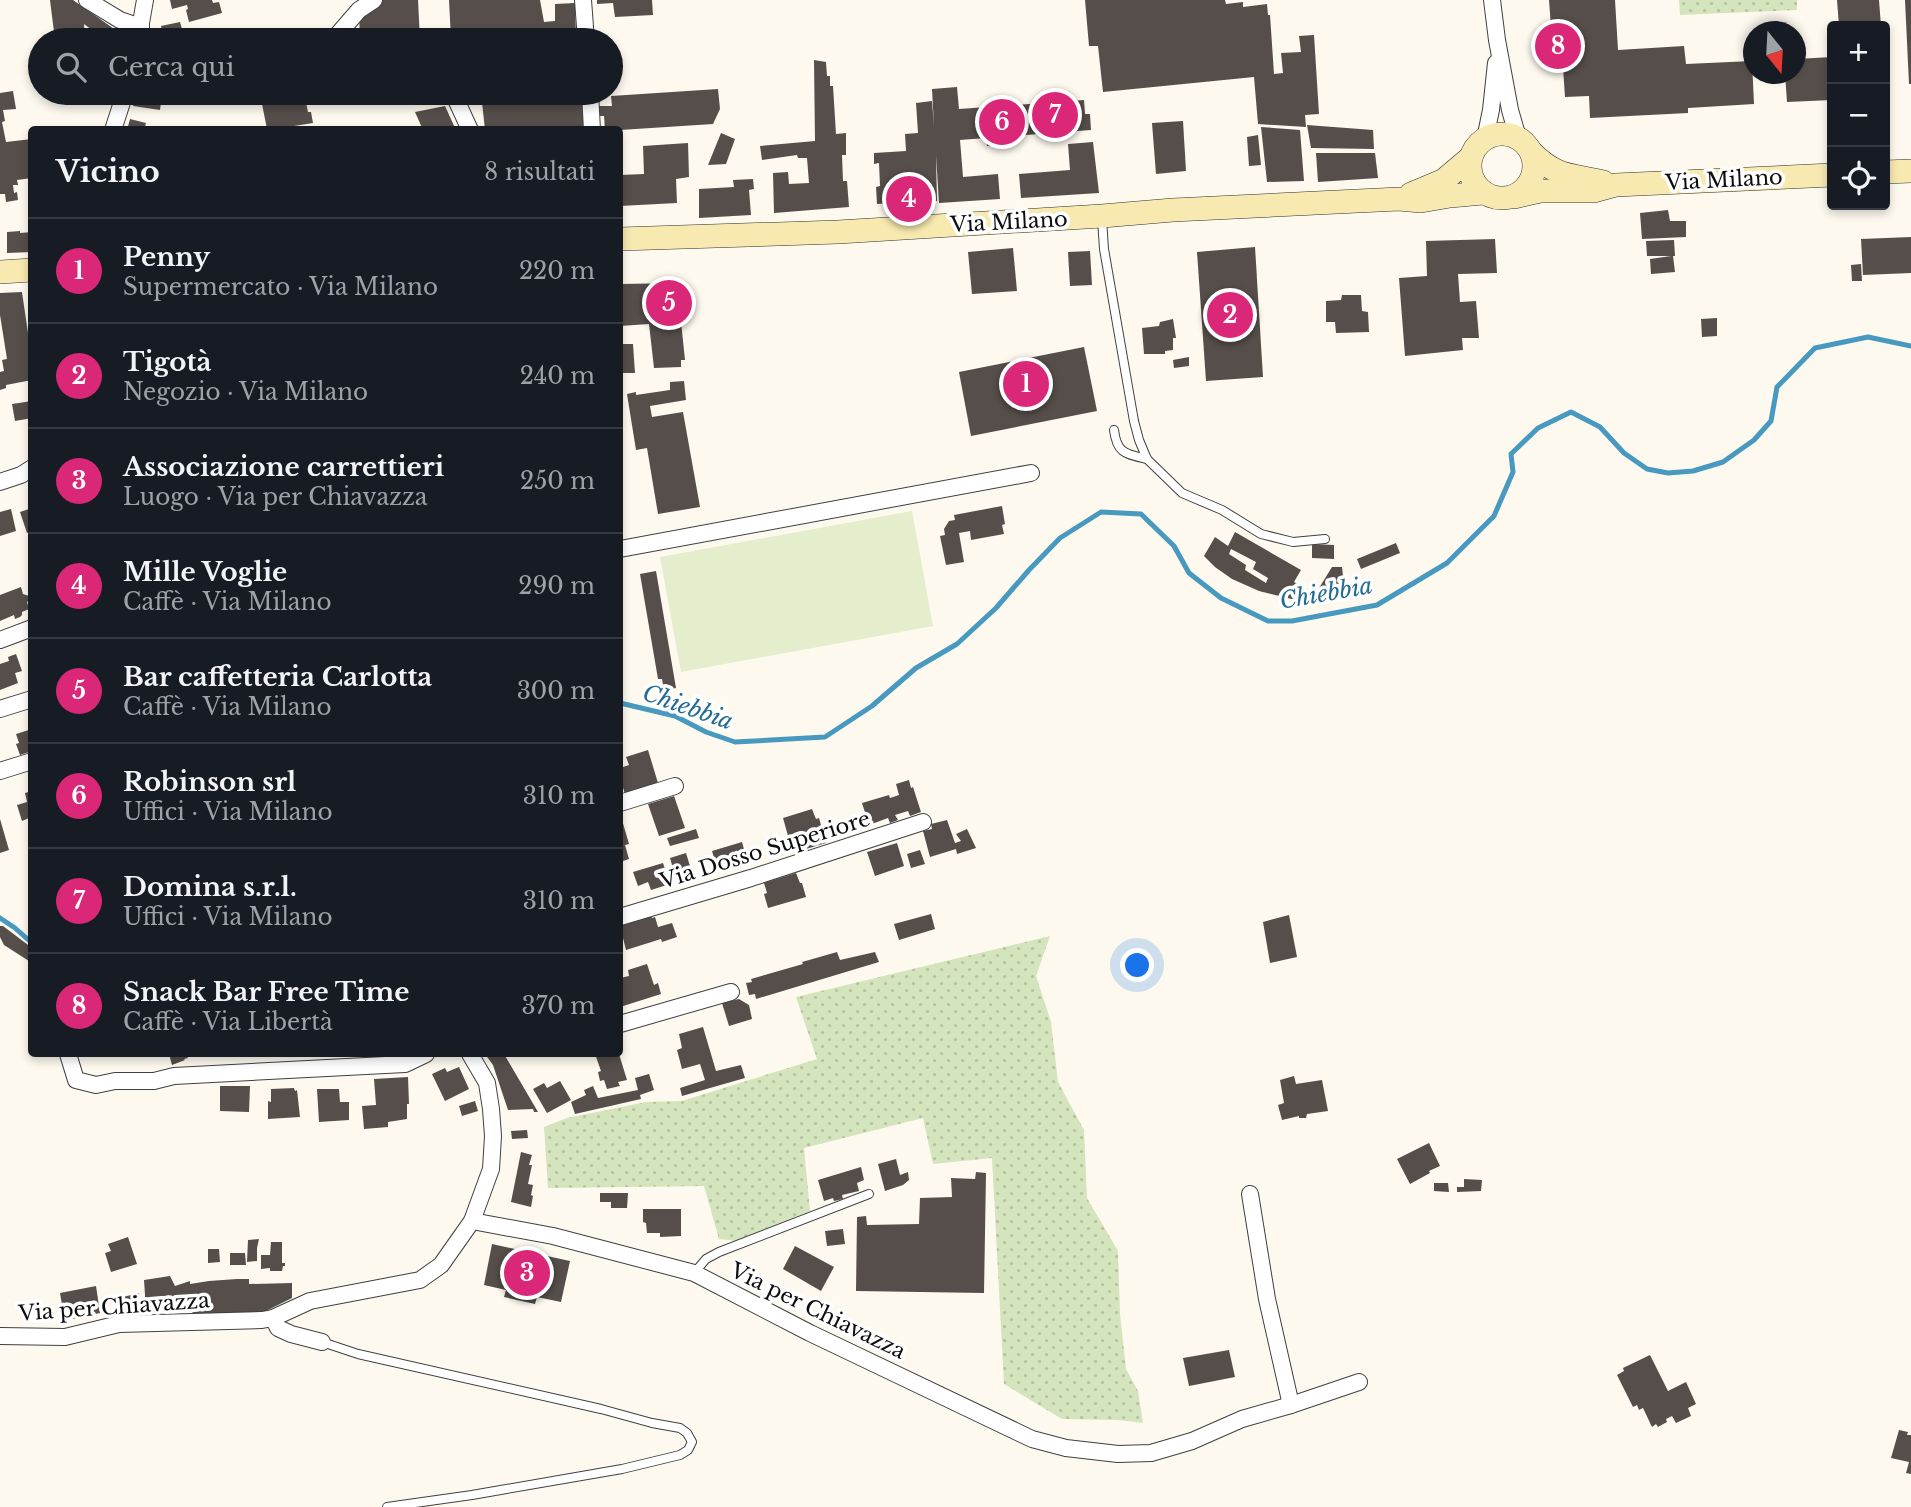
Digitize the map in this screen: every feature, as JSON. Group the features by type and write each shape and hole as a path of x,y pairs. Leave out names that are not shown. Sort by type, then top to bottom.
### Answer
{"main road":[{"path":"1485,139 1502,134 1525,146 1534,163 1534,174 1530,183 1514,197"},
{"name":"Via Milano","path":"1399,199 1444,180 1470,158 1485,139"},
{"name":"Via Milano","path":"1525,146 1544,165 1559,173 1616,185"},
{"path":"1470,158 1471,177 1483,193"},
{"path":"1890,172 1911,171"},
{"name":"Via Milano","path":"623,239 838,232 1173,210 1399,199 1421,201 1483,193 1503,199 1540,191 1594,191 1616,185 1827,174"},
{"path":"0,272 28,270"}],"street":[{"path":"88,0 131,28"},
{"path":"141,28 145,0"},
{"path":"343,28 359,10 374,0"},
{"path":"583,0 585,28"},
{"path":"1492,0 1510,110 1525,146"},
{"path":"1485,139 1491,110 1497,40"},
{"path":"114,126 121,105"},
{"path":"459,105 468,126"},
{"path":"591,105 592,126"},
{"path":"0,482 28,471"},
{"path":"623,548 1031,473"},
{"path":"0,640 28,630"},
{"path":"0,709 28,700"},
{"path":"0,771 28,762"},
{"path":"623,802 675,786"},
{"name":"Via Dosso Superiore","path":"623,916 923,822"},
{"path":"623,1023 731,992"},
{"path":"69,1057 76,1080 96,1086 115,1081 154,1081 174,1076 405,1064 420,1057"},
{"path":"472,1057 487,1083 493,1136 491,1169 472,1221"},
{"path":"1250,1194 1267,1299 1291,1405"},
{"name":"Via per Chiavazza","path":"0,1336 65,1337 119,1324 273,1318 310,1301 420,1280 441,1265 472,1221 553,1236 694,1273 810,1333 1032,1438 1066,1448 1118,1454 1151,1453 1192,1441 1242,1419 1359,1382"},
{"path":"273,1318 278,1328 322,1342"}],"lane":[{"path":"1102,216 1104,249 1134,421 1147,459 1182,493 1222,510 1261,534 1293,542 1325,539"},
{"path":"1114,430 1116,444 1125,454 1147,459"},
{"path":"694,1273 706,1259 719,1252 869,1194"},
{"path":"322,1342 358,1354 680,1428 692,1442 688,1450 680,1455 622,1469 387,1507"}],"green space":[{"path":"1679,0 1797,0 1797,10 1680,15"},
{"path":"912,511 933,626 681,672 660,557"},
{"path":"1050,936 1036,976 1051,1022 1058,1082 1084,1130 1087,1198 1118,1251 1120,1314 1126,1369 1138,1391 1143,1423 1062,1419 1004,1384 992,1158 933,1164 923,1118 804,1148 810,1211 737,1241 719,1239 704,1186 548,1188 544,1127 567,1118 646,1102 682,1101 817,1059 796,997"}],"building":[{"path":"50,0 73,0 113,28 89,28 84,24 84,28 54,28"},
{"path":"170,0 212,0 213,3 219,2 222,13 189,22 187,5 172,9"},
{"path":"377,0 418,0 419,28 360,28 359,13"},
{"path":"449,0 540,0 544,22 555,21 555,4 575,3 576,28 450,28"},
{"path":"597,0 652,0 653,15 615,17 613,3 597,4"},
{"path":"1085,0 1225,0 1226,4 1243,2 1243,7 1267,4 1274,74 1283,73 1281,53 1301,52 1299,36 1314,35 1319,114 1305,115 1306,127 1258,124 1254,77 1103,92 1098,46 1089,46"},
{"path":"1549,0 1615,0 1618,50 1684,46 1686,64 1743,61 1743,84 1753,84 1754,104 1688,108 1688,113 1590,118 1589,96 1565,97 1562,53 1553,54"},
{"path":"1837,0 1879,0 1881,21 1839,21"},
{"path":"1905,0 1911,0 1911,84 1909,84"},
{"path":"180,22 182,28 161,28"},
{"path":"1827,57 1827,100 1787,102 1786,84 1806,84 1806,58"},
{"path":"814,60 826,62 827,76 830,76 830,86 833,86 836,134 846,133 846,155 842,155 843,181 847,181 849,207 774,213 773,173 788,172 789,184 809,183 807,158 798,158 797,155 762,160 760,146 815,141"},
{"path":"957,87 959,109 1084,100 1085,114 1090,114 1091,130 1013,136 1014,144 987,146 986,138 960,140 963,177 998,174 1000,199 939,203 936,155 937,201 877,204 876,187 880,186 879,163 874,164 874,153 906,151 905,134 918,133 916,103 932,101 934,126 932,89"},
{"path":"718,89 720,109 713,124 623,130 623,126 605,126 604,116 599,116 599,106 623,105 623,95"},
{"path":"13,91 16,109 3,110 5,121 2,122 6,142 28,139 28,179 17,180 18,185 13,185 18,200 6,202 5,194 0,194 0,93"},
{"path":"133,105 161,105 160,110"},
{"path":"262,105 307,105 308,112 311,112 313,123 266,126"},
{"path":"482,105 587,105 588,126 485,126"},
{"path":"445,106 454,126 421,126 415,112"},
{"path":"130,119 146,123 145,126 128,126"},
{"path":"1183,121 1186,171 1156,174 1152,123"},
{"path":"1307,125 1373,130 1374,149 1311,148"},
{"path":"1261,127 1300,130 1304,181 1267,182"},
{"path":"721,133 735,139 726,164 708,165"},
{"path":"1258,135 1261,165 1249,166 1247,137"},
{"path":"1093,142 1099,193 1021,198 1019,174 1070,170 1068,144"},
{"path":"688,143 689,177 676,179 677,203 623,206 623,175 644,174 643,146"},
{"path":"1316,153 1375,153 1378,178 1318,182"},
{"path":"753,179 754,189 749,190 751,215 699,218 699,189 734,187 733,180"},
{"path":"1668,210 1670,221 1686,221 1686,237 1642,239 1640,213"},
{"path":"7,232 28,232 28,252 7,253"},
{"path":"1911,237 1911,273 1863,275 1861,239"},
{"path":"1495,239 1497,273 1458,274 1460,302 1476,301 1479,338 1462,338 1463,350 1405,356 1399,278 1427,276 1426,241"},
{"path":"1674,240 1675,272 1651,274 1650,259 1671,256 1647,256 1646,241"},
{"path":"1255,247 1263,377 1206,381 1197,252"},
{"path":"1013,248 1017,291 972,294 968,252"},
{"path":"1090,251 1092,285 1070,286 1068,252"},
{"path":"1861,264 1862,281 1852,281 1851,265"},
{"path":"677,283 685,360 681,360 681,367 654,368 649,324 623,326 623,284"},
{"path":"22,292 28,333 28,381 6,385 6,388 0,390 0,372 4,371 2,360 7,359 0,315 0,293"},
{"path":"1342,295 1361,295 1362,311 1368,312 1369,332 1336,333 1335,322 1326,322 1326,301 1341,300"},
{"path":"1717,318 1717,336 1702,337 1701,319"},
{"path":"1173,319 1176,338 1173,338 1173,350 1165,351 1165,354 1144,354 1142,328 1159,326 1160,322"},
{"path":"623,344 633,344 635,373 623,373"},
{"path":"1084,347 1097,411 971,436 959,372"},
{"path":"1189,357 1189,366 1174,368 1173,360"},
{"path":"684,381 686,400 650,406 652,417 683,412 700,507 658,514 647,448 636,450 627,394 670,390 670,382"},
{"path":"28,402 28,419 15,421 12,404"},
{"path":"1002,506 1004,534 971,540 970,531 959,533 964,562 946,565 940,536 945,535 944,529 949,521 955,520 954,515"},
{"path":"11,509 16,531 0,536 0,512"},
{"path":"28,509 28,533 27,533 20,512"},
{"path":"1235,532 1301,570 1294,582 1303,587 1296,600 1259,591 1232,579 1204,556 1215,537 1228,546","holes":["1231,549 1256,562 1253,569 1268,578 1266,583 1245,570 1246,565 1229,554"]},
{"path":"1396,543 1400,553 1361,569 1357,559"},
{"path":"1312,544 1334,545 1334,559 1312,558"},
{"path":"1332,567 1342,567 1344,585 1316,593"},
{"path":"656,571 676,688 664,690 662,679 658,679 640,574"},
{"path":"21,587 23,594 28,596 28,609 22,612 20,617 15,619 14,615 0,621 0,595"},
{"path":"16,654 22,671 15,673 18,683 0,690 0,664 9,661 8,657"},
{"path":"28,730 28,752 20,755 16,734"},
{"path":"648,750 658,783 625,794 623,767 629,765 626,757"},
{"path":"909,780 921,812 910,816 908,811 895,815 898,820 890,823 888,818 869,825 862,803 889,795 890,798 899,795 896,784"},
{"path":"28,792 28,818 22,821 17,805 27,802 25,793"},
{"path":"674,796 685,828 659,836 648,804"},
{"path":"812,809 816,819 819,818 826,843 792,850 783,818"},
{"path":"0,819 9,850 0,853"},
{"path":"947,820 955,843 961,841 956,834 967,829 976,848 957,854 956,849 930,857 923,831 932,829 931,824"},
{"path":"623,823 629,844 625,845 629,859 623,861"},
{"path":"696,829 699,838 670,846 667,838"},
{"path":"742,842 748,864 728,870 725,861 716,864 712,851"},
{"path":"897,843 904,866 875,876 867,852"},
{"path":"920,850 925,864 911,868 907,854"},
{"path":"686,853 690,866 674,872 670,858"},
{"path":"663,863 670,884 651,890 648,882 638,886 633,872"},
{"path":"796,873 806,897 768,908 764,883"},
{"path":"650,913 652,918 655,917 658,927 672,923 677,937 626,950 623,922"},
{"path":"931,914 935,929 899,940 894,924"},
{"path":"1289,915 1297,957 1270,963 1263,922"},
{"path":"0,926 3,926 28,945 28,960 4,945 0,937"},
{"path":"837,952 840,960 875,952 879,962 756,999 755,994 749,995 746,983 752,982 751,979"},
{"path":"647,964 654,985 658,983 661,994 623,1006 623,977 629,976 628,970"},
{"path":"739,999 749,1005 752,1019 729,1026 722,1003"},
{"path":"703,1027 716,1071 741,1065 745,1078 682,1096 680,1088 705,1080 700,1064 682,1069 677,1050 682,1048 679,1034"},
{"path":"170,1057 188,1058 184,1059 172,1065"},
{"path":"487,1057 506,1057 538,1112 533,1109 508,1110 493,1065"},
{"path":"596,1057 620,1057 627,1080 618,1082 620,1086 607,1089 604,1080 600,1081 598,1072 601,1071"},
{"path":"459,1067 469,1089 445,1101 432,1074 445,1068 447,1072"},
{"path":"649,1074 654,1090 640,1095 641,1099 575,1114 571,1102 586,1095 584,1090 593,1086 598,1098 638,1090 635,1078"},
{"path":"1294,1076 1296,1084 1322,1080 1328,1111 1307,1114 1306,1118 1299,1116 1282,1120 1278,1105 1284,1103 1280,1080"},
{"path":"408,1077 407,1119 388,1122 388,1127 364,1129 362,1106 376,1105 374,1079"},
{"path":"560,1081 571,1100 547,1113 533,1089 544,1083 547,1088"},
{"path":"220,1086 250,1086 249,1112 220,1111"},
{"path":"271,1089 297,1090 300,1117 268,1119"},
{"path":"317,1089 339,1089 340,1102 349,1102 349,1120 319,1122"},
{"path":"475,1101 478,1111 462,1116 459,1106"},
{"path":"527,1130 528,1138 512,1139 511,1131"},
{"path":"1429,1143 1440,1166 1410,1184 1397,1159"},
{"path":"521,1152 532,1155 528,1184 533,1185 531,1207 511,1202"},
{"path":"896,1159 900,1175 908,1172 909,1180 885,1191 878,1164"},
{"path":"861,1167 864,1180 857,1183 859,1191 842,1195 843,1199 824,1201 818,1180"},
{"path":"976,1172 986,1173 984,1293 856,1291 857,1217 866,1216 867,1225 919,1224 920,1198 952,1197 951,1178 975,1179"},
{"path":"1464,1179 1482,1180 1481,1191 1457,1192 1457,1187 1464,1187"},
{"path":"1434,1183 1448,1183 1449,1192 1434,1191"},
{"path":"600,1193 628,1193 627,1208 611,1208 611,1202 600,1202"},
{"path":"643,1209 681,1209 681,1236 660,1237 660,1233 647,1233 646,1223 643,1222"},
{"path":"843,1229 845,1244 827,1246 825,1231"},
{"path":"128,1237 137,1264 111,1272 105,1253 111,1251 108,1244"},
{"path":"259,1239 257,1261 247,1262 248,1240"},
{"path":"271,1242 282,1242 282,1263 285,1263 285,1266 282,1271 261,1269 261,1255 270,1255"},
{"path":"492,1244 570,1261 561,1302 537,1297 535,1304 504,1297 506,1290 484,1285"},
{"path":"795,1246 834,1267 821,1291 783,1269"},
{"path":"208,1249 219,1249 220,1262 208,1263"},
{"path":"230,1253 245,1253 246,1265 230,1265"},
{"path":"170,1276 175,1286 190,1281 190,1284 237,1279 249,1279 249,1284 292,1283 292,1298 262,1313 193,1316 192,1309 146,1310 144,1280"},
{"path":"96,1286 100,1313 68,1320 66,1311 63,1311 60,1293"},
{"path":"139,1293 140,1308 125,1311 123,1297"},
{"path":"1229,1350 1235,1377 1189,1386 1183,1358"},
{"path":"1650,1355 1668,1391 1686,1382 1696,1404 1688,1408 1691,1416 1676,1423 1672,1416 1658,1427 1656,1424 1652,1427 1643,1408 1639,1410 1637,1405 1633,1407 1617,1375 1624,1371 1623,1368"},
{"path":"1899,1430 1911,1435 1911,1474 1906,1473 1909,1462 1891,1458"}],"waterway":[{"name":"Chiebbia","path":"623,704 675,716 706,732 735,742 825,737 872,706 916,668 957,644 996,608 1060,538 1101,512 1141,514 1174,546 1189,573 1221,598 1268,621 1292,621 1377,605 1447,563 1494,516 1513,472 1511,454 1538,428 1571,412 1600,427 1624,453 1647,469 1668,473 1693,471 1723,462 1754,440 1771,421 1777,387 1815,348 1868,337 1911,346"},
{"name":"Chiebbia","path":"0,918 28,939"}],"place":[{"name":"Snack Bar Free Time","path":"1558,46"},
{"name":"Domina s.r.l.","path":"1055,115"},
{"name":"Robinson srl","path":"1002,122"},
{"name":"Mille Voglie","path":"909,199"},
{"name":"Bar caffetteria Carlotta","path":"669,303"},
{"name":"Tigotà","path":"1230,315"},
{"name":"Penny","path":"1026,384"},
{"name":"Associazione carrettieri","path":"527,1273"}]}
